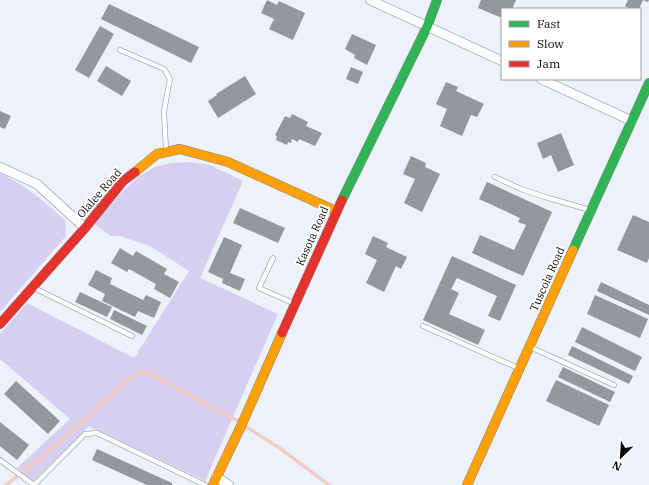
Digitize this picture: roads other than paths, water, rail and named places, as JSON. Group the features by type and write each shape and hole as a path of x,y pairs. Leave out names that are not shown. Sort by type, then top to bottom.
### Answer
{"street":[{"path":"370,0 501,61"},
{"name":"Kasota Road","path":"214,481 242,424 336,211 427,26 437,0"},
{"path":"543,80 632,121"},
{"name":"Tuscola Road","path":"467,485 649,83"},
{"name":"Olalee Road","path":"0,324 85,228 122,181 157,154 180,148 228,162 336,211"},
{"path":"0,167 37,184 85,228"},
{"path":"214,481 229,485"}],"lane":[{"path":"120,50 164,69 170,79 164,111 166,152"},
{"path":"495,177 545,197 592,210"},
{"path":"273,258 259,288 295,304"},
{"path":"33,287 132,336"},
{"path":"423,326 520,369"},
{"path":"530,347 614,385"},
{"path":"0,460 34,485 85,434 97,433 205,485"}],"waterway":[{"path":"6,485 56,445 139,372 149,373 240,422"},
{"path":"245,426 281,449 329,485"}]}
